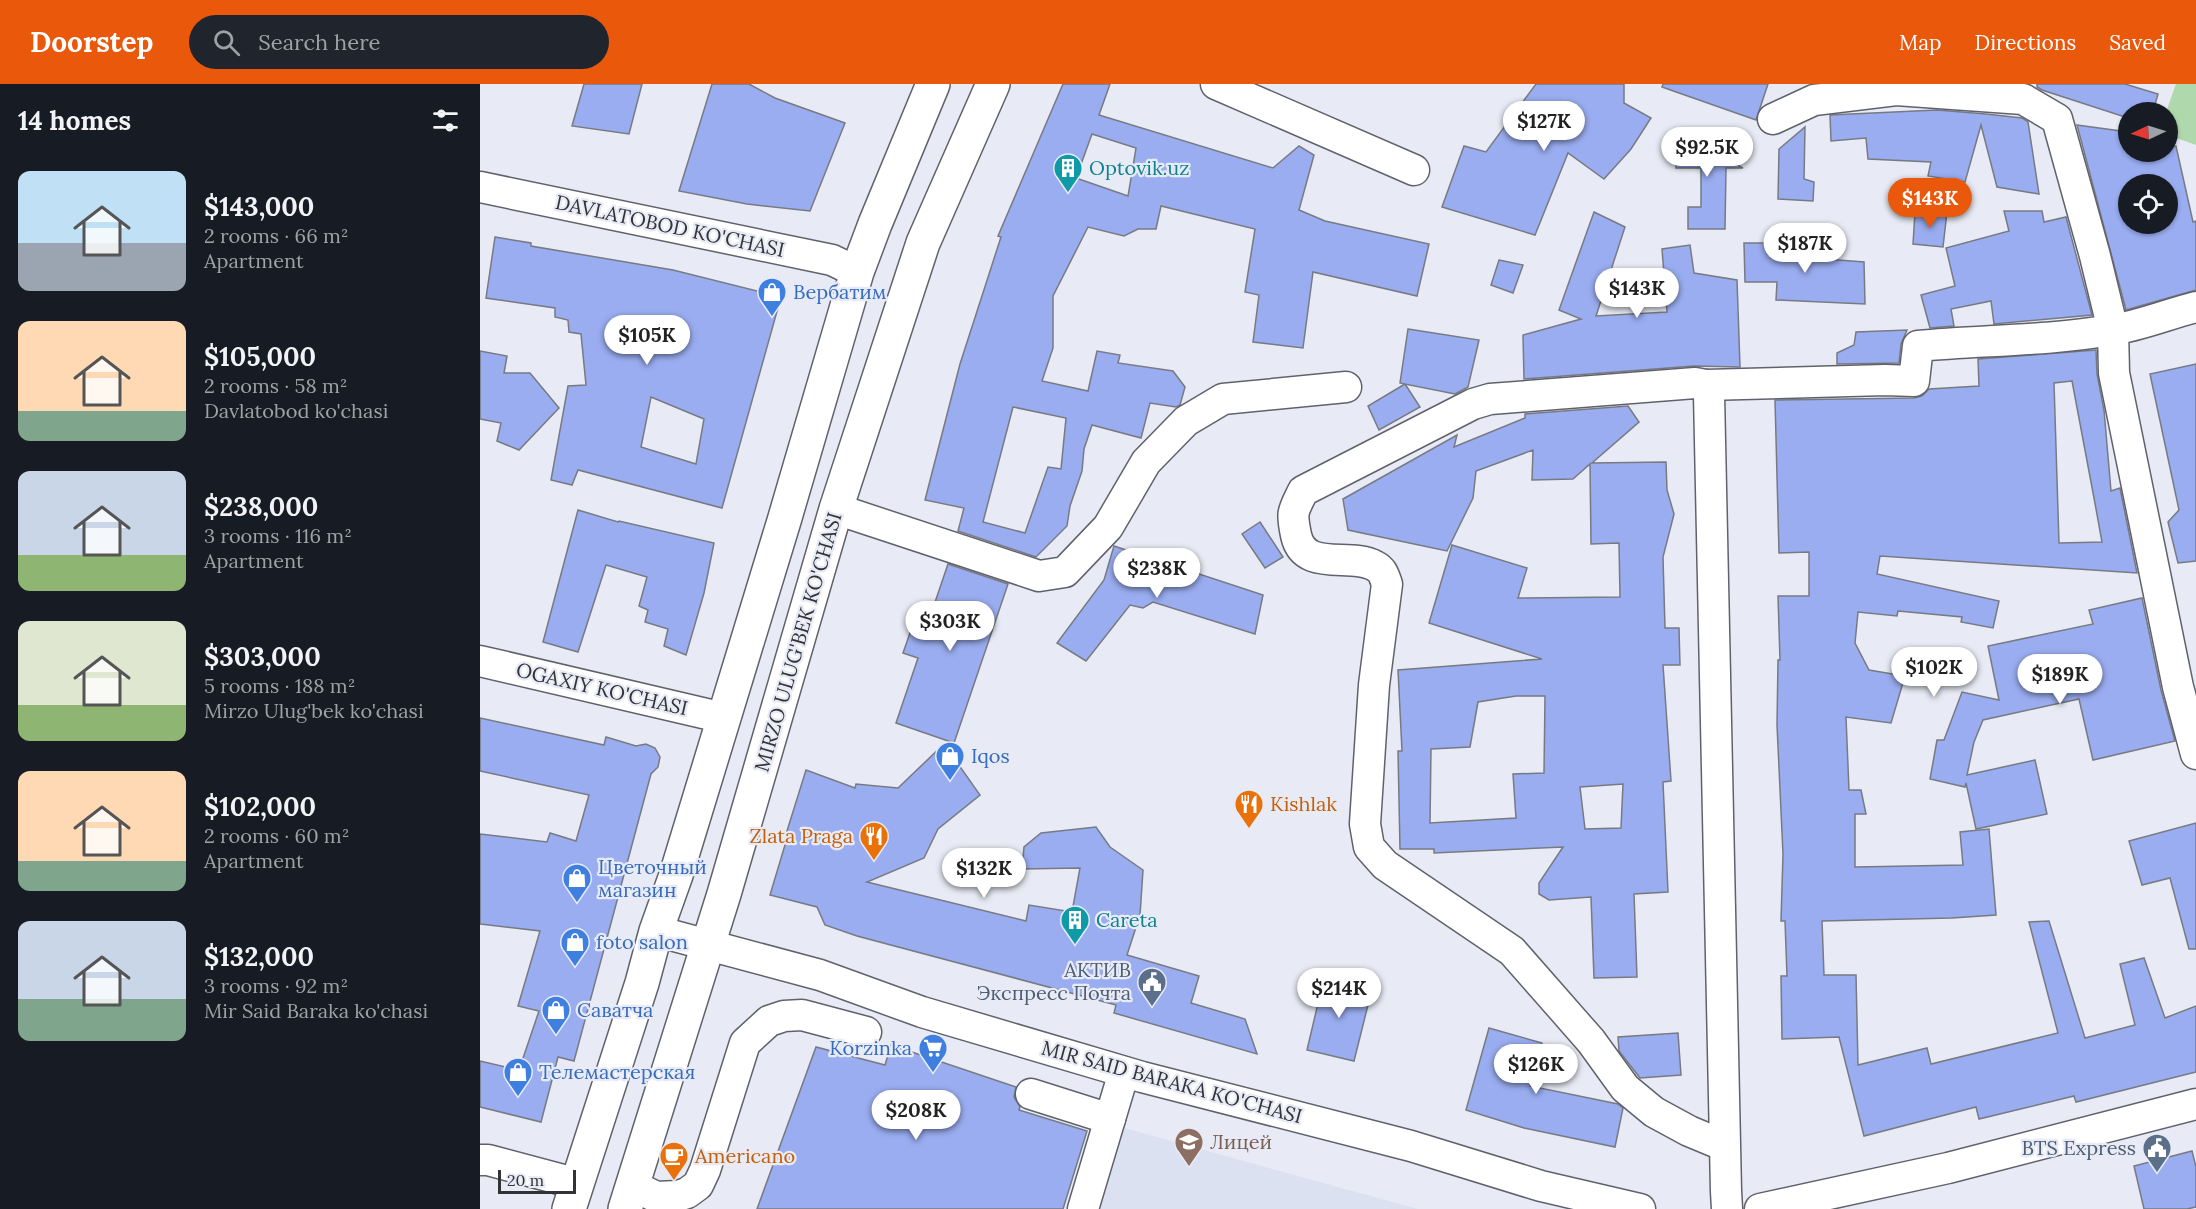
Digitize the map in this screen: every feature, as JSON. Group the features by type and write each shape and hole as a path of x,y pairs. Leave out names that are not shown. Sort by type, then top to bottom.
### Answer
{"main road":[{"path":"574,1196 642,983 656,931 676,875 857,272 933,84"},
{"name":"MIRZO ULUG'BEK KO'CHASI","path":"631,1199 836,509 923,243 993,84"}],"street":[{"path":"1216,84 1414,170"},
{"path":"1773,119 1814,100 1896,90 2023,99 2057,119 2113,330 2117,385 2178,687 2196,754"},
{"name":"DAVLATOBOD KO'CHASI","path":"480,187 832,260 857,272"},
{"path":"1725,1146 1689,1131 1654,1112 1625,1088 1591,1041 1512,951 1384,865 1369,847 1365,824 1374,684 1387,584 1382,570 1372,564 1312,557 1298,544 1292,515 1303,491 1473,404 1490,399 1695,383 1706,386 1914,381 1918,346 2113,330 2196,307"},
{"path":"1706,386 1709,393 1727,1209"},
{"path":"836,509 1039,576 1065,572 1108,527 1146,462 1186,421 1223,399 1346,387"},
{"name":"OGAXIY KO'CHASI","path":"480,661 724,718"},
{"name":"MIR SAID BARAKA KO'CHASI","path":"656,931 820,975 922,1012 1124,1072 1411,1146 1536,1198 1640,1209"},
{"path":"802,1015 820,975"},
{"path":"631,1199 678,1196 698,1185 705,1170 745,1043 768,1021 784,1016 802,1015 866,1032"},
{"path":"1083,1209 1124,1072"},
{"path":"1031,1094 1110,1119"},
{"path":"1760,1209 1948,1168 2196,1104"},
{"path":"480,1160 488,1160 574,1196"}],"shaded area":[{"name":"Лицей","path":"1121,1127 1418,1209 1095,1209"}],"green space":[{"path":"2176,84 2196,84 2196,145 2178,139 2178,102 2170,102"}],"building":[{"path":"584,84 642,84 629,134 572,126"},
{"path":"712,84 749,84 775,98 845,123 810,211 747,204 679,191"},
{"path":"1063,84 1110,84 1099,115 1273,168 1299,146 1314,155 1299,210 1325,221 1429,244 1417,296 1313,272 1303,348 1253,342 1259,295 1245,292 1255,229 1161,206 1156,229 1138,229 1124,236 1088,227 1053,296 1053,348 1042,381 1088,391 1097,351 1120,355 1118,363 1173,371 1185,387 1180,405 1176,407 1150,403 1141,438 1092,425 1084,449 1082,471 1070,506 1067,526 1036,557 958,531 964,508 925,500 960,364 1001,237 998,236","holes":["1092,134 1136,148 1128,196 1076,178","1013,407 1066,418 1061,469 1048,467 1025,533 983,522"]},
{"path":"1536,84 1624,84 1624,103 1651,118 1631,149 1604,179 1568,153 1535,235 1442,207 1464,146 1486,152"},
{"path":"1663,84 1768,84 1756,120 1662,87"},
{"path":"2037,84 2125,84 2158,94 2156,102 2118,102 2118,115 2037,87"},
{"path":"1937,110 2022,118 2028,122 2039,194 1997,187 1981,125 1965,182 1928,176 1931,162 1868,159 1866,138 1831,141 1830,115"},
{"path":"2077,125 2118,131 2118,162 2178,162 2178,155 2193,222 2196,221 2196,290 2126,310"},
{"path":"1805,127 1804,179 1814,182 1813,201 1778,199 1779,149"},
{"path":"1677,132 1700,145 1696,136 1726,136 1726,159 1743,168 1726,168 1725,229 1688,229 1688,207 1701,207 1701,168 1676,168"},
{"path":"2004,211 2042,211 2044,222 2066,217 2092,315 1994,324 1991,301 1951,309 1954,326 1930,328 1921,295 1955,286 1946,248 2009,231"},
{"path":"1594,212 1625,227 1596,316 1667,312 1662,249 1690,245 1694,273 1737,280 1740,367 1694,366 1524,379 1523,335 1581,319 1559,310"},
{"path":"1915,212 1947,212 1943,247 1913,244"},
{"path":"495,237 531,243 531,246 673,270 781,297 722,508 578,470 572,485 551,480 568,386 586,385 581,334 569,332 568,320 555,317 555,308 486,298","holes":["651,397 704,419 696,464 641,447"]},
{"path":"1744,243 1775,243 1775,248 1819,246 1825,259 1864,262 1865,304 1776,300 1777,282 1745,282"},
{"path":"1499,260 1523,265 1513,293 1491,285"},
{"path":"1408,329 1479,340 1468,387 1455,394 1400,383"},
{"path":"1907,330 1901,344 1899,363 1837,364 1837,353 1854,345 1856,332"},
{"path":"2096,350 2111,491 2120,488 2137,573 1880,556 1877,574 1999,601 1993,628 1961,622 1962,617 1898,611 1897,616 1858,612 1855,643 1869,670 1905,676 1891,723 1846,717 1849,790 1861,790 1866,814 1855,814 1855,867 1963,865 1960,832 1989,829 1996,915 1822,921 1824,975 1856,975 1858,1065 1927,1048 1931,1064 2058,1033 2029,922 2049,921 2085,1038 2135,1025 2120,964 2144,958 2165,1018 2196,1006 2196,1072 2076,1102 2074,1096 1979,1119 1976,1107 1864,1136 1839,1037 1782,1039 1781,976 1787,976 1785,921 1781,921 1783,854 1777,725 1778,660 1780,660 1778,596 1809,596 1809,552 1779,553 1775,400 1914,398 1922,396 1929,389 1979,386 1978,359","holes":["2072,381 2102,542 2059,543 2054,383"]},
{"path":"480,351 507,356 504,373 530,373 559,408 519,450 497,441 501,423 480,419"},
{"path":"2196,364 2196,561 2178,563 2168,522 2179,510 2150,374"},
{"path":"1405,384 1420,407 1379,430 1368,406"},
{"path":"1628,406 1639,422 1592,463 1666,462 1667,490 1674,514 1663,557 1665,628 1679,628 1680,665 1663,665 1671,781 1663,782 1668,892 1634,894 1637,977 1594,978 1591,897 1549,900 1539,894 1539,883 1563,847 1434,853 1434,849 1400,849 1398,751 1402,751 1398,670 1542,659 1429,623 1452,545 1527,568 1518,598 1620,597 1619,543 1591,544 1590,464 1573,479 1532,480 1533,450 1476,471 1473,498 1447,551 1348,530 1343,499 1457,435 1454,447 1525,418 1525,414","holes":["1516,696 1545,696 1544,773 1513,774 1516,818 1430,823 1431,749 1470,747 1478,702","1623,784 1621,828 1585,829 1580,787"]},
{"path":"578,510 618,522 714,543 704,593 686,655 664,646 668,629 645,622 648,610 639,606 647,577 606,565 578,652 543,642"},
{"path":"1260,522 1283,557 1265,568 1242,534"},
{"path":"1114,546 1263,595 1255,634 1153,602 1143,608 1130,605 1086,661 1057,643 1104,580"},
{"path":"948,564 1008,584 954,743 896,723 918,658 903,653 918,610 931,614"},
{"path":"2142,598 2161,690 2175,741 2093,760 2079,699 1983,720 1974,742 1967,775 2035,760 2047,814 1976,829 1966,783 1965,787 1930,779 1937,740 1944,740 1962,692 1999,700 1988,646 2093,624 2089,610"},
{"path":"480,718 604,745 606,737 636,746 646,744 655,748 660,757 658,767 651,774 574,1061 558,1057 541,1122 480,1107 480,1061 519,1070 539,1011 518,1006 540,931 480,924 480,834 547,842 550,833 576,841 589,795 480,771"},
{"path":"944,744 980,795 938,829 924,858 867,882 1026,921 1029,905 1072,912 1080,868 1022,869 1024,847 1041,833 1096,827 1110,847 1143,870 1140,915 1127,955 1199,976 1191,1003 1245,1019 1257,1054 1114,1013 1116,1005 857,936 825,925 817,907 770,895 806,770 855,788 856,784 898,788"},
{"path":"2196,823 2196,949 2189,949 2170,878 2142,885 2129,841"},
{"path":"1324,978 1372,989 1354,1061 1307,1050"},
{"path":"1489,1028 1542,1043 1530,1086 1618,1104 1623,1108 1615,1147 1524,1128 1466,1110"},
{"path":"1678,1033 1681,1075 1640,1078 1619,1051 1618,1037"},
{"path":"891,1045 1016,1087 1014,1097 1020,1107 1019,1110 1087,1131 1063,1209 757,1209 816,1047 885,1065"},
{"path":"2192,1151 2196,1167 2196,1207 2144,1209 2134,1166"}],"place":[{"name":"Optovik.uz","path":"1068,194"},
{"name":"Вербатим","path":"772,318"},
{"name":"Iqos","path":"950,782"},
{"name":"Kishlak","path":"1249,830"},
{"name":"Zlata Praga","path":"874,862"},
{"name":"Цветочный магазин","path":"577,904"},
{"name":"Careta","path":"1075,946"},
{"name":"foto salon","path":"575,968"},
{"name":"АКТИВ Экспресс Почта","path":"1152,1008"},
{"name":"Саватча","path":"556,1036"},
{"name":"Korzinka","path":"933,1074"},
{"name":"Телемастерская","path":"518,1098"},
{"name":"Лицей","path":"1189,1168"},
{"name":"BTS Express","path":"2157,1174"},
{"name":"Americano","path":"674,1182"}]}
